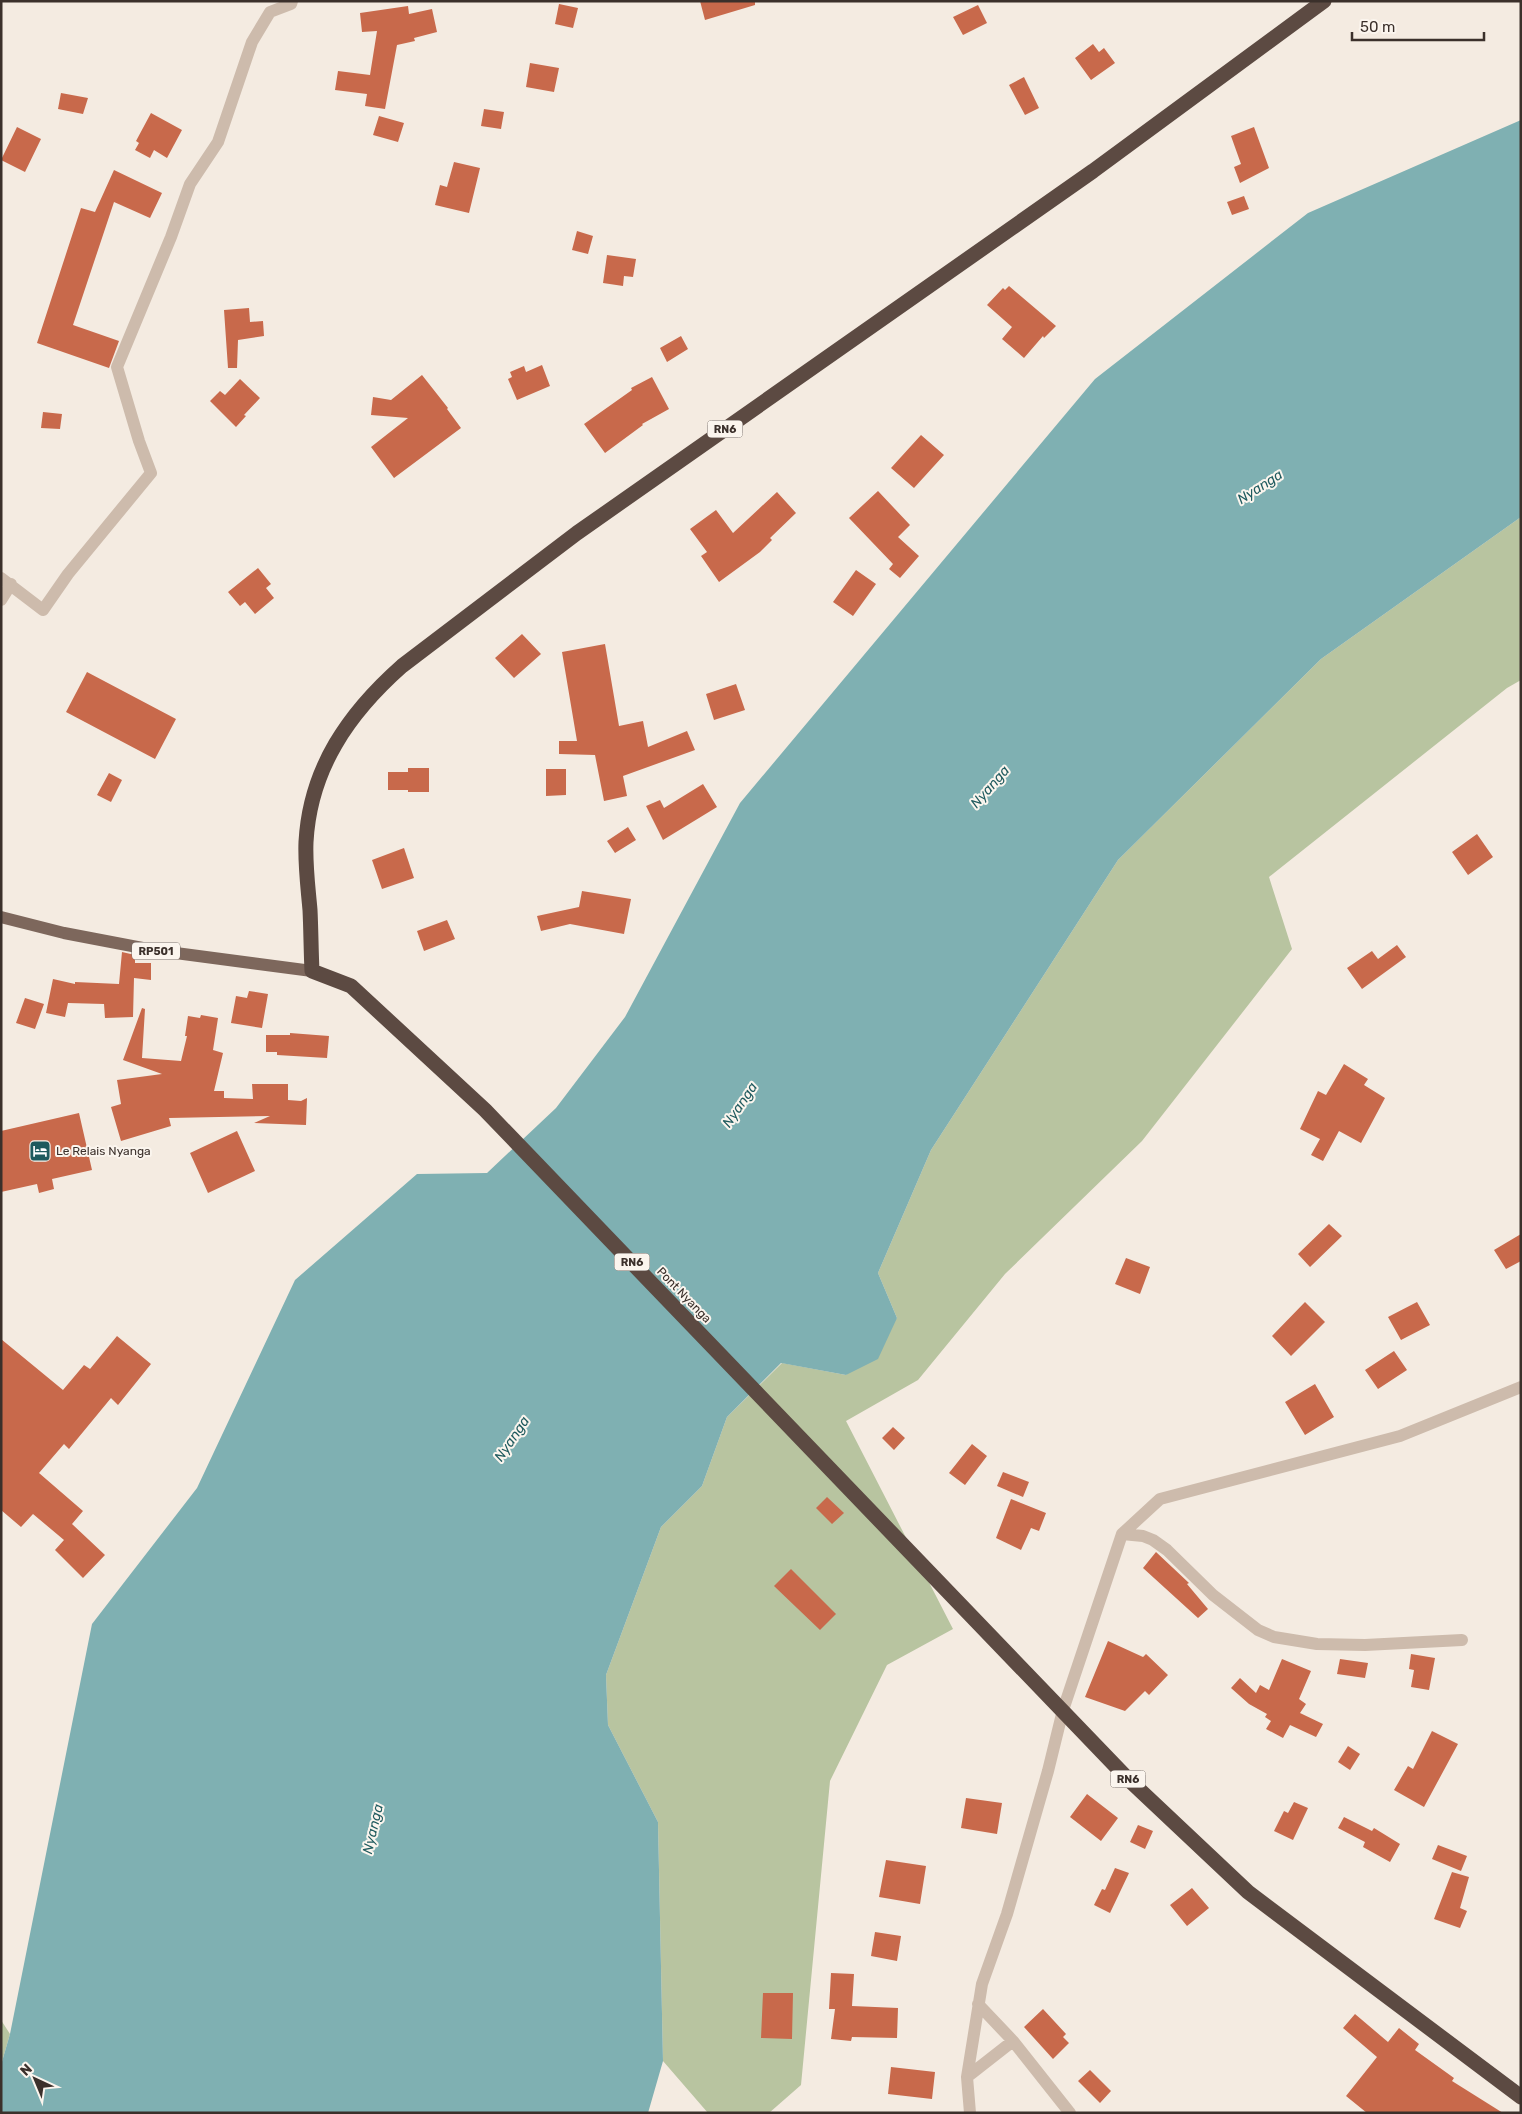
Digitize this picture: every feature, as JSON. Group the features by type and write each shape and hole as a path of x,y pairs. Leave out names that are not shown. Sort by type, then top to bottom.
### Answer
{"highway":[{"name":"RN6","path":"312,971 310,909 306,875 306,841 310,806 321,774 338,738 357,711 377,688 402,666 585,528 1093,171 1324,1"},
{"name":"Pont Nyanga","path":"312,971 351,986 485,1110 1063,1710"},
{"name":"RN6","path":"1063,1710 1127,1778 1248,1892 1521,2097"}],"main road":[{"name":"RP501","path":"1,917 64,933 153,950 312,971"}],"street":[{"path":"1,600 6,581 43,610 68,574 152,473 139,441 116,366 171,237 190,184 218,142 252,42 270,12 291,4 292,1"},
{"path":"970,2113 967,2077 982,1984 1007,1914 1048,1771 1063,1710 1122,1534 1160,1499 1400,1436 1521,1387"},
{"path":"1122,1534 1143,1536 1153,1540 1166,1550 1212,1595 1258,1630 1274,1638 1317,1644 1365,1645 1462,1640"},
{"path":"978,2004 1013,2041 1070,2113"},
{"path":"967,2077 1013,2041"}],"green space":[{"path":"1521,517 1521,680 1507,688 1269,877 1292,949 1142,1141 1005,1274 918,1380 846,1421 953,1629 887,1665 830,1781 801,2085 769,2113 708,2113 663,2061 658,1822 608,1725 606,1675 661,1527 702,1486 727,1417 782,1363 846,1375 897,1318 878,1273 931,1150 1118,860 1321,659"},
{"path":"1,2020 10,2034 1,2065"}],"water":[{"name":"Nyanga","path":"1521,120 1521,517 1321,659 1118,860 931,1150 878,1273 897,1318 878,1359 846,1375 781,1363 727,1417 702,1486 661,1527 606,1675 608,1725 658,1822 663,2061 648,2113 1,2113 1,2065 10,2034 92,1624 197,1488 295,1280 417,1174 487,1173 556,1108 625,1017 740,803 1095,379 1308,213"}],"building":[{"path":"700,1 755,1 755,5 705,20"},
{"path":"559,4 578,8 573,28 555,24"},
{"path":"978,5 987,23 963,35 953,17"},
{"path":"408,6 409,14 432,9 437,32 414,38 415,41 397,45 385,109 365,106 367,94 335,90 338,71 370,75 377,31 362,32 360,13"},
{"path":"1093,44 1099,52 1104,48 1115,63 1091,80 1075,58"},
{"path":"530,63 559,68 554,92 526,87"},
{"path":"1024,77 1039,108 1025,115 1009,85"},
{"path":"61,93 88,98 83,114 58,109"},
{"path":"484,109 504,112 501,129 481,126"},
{"path":"151,113 182,130 167,158 154,150 150,158 135,150 139,143 136,141"},
{"path":"379,116 404,123 398,142 373,135"},
{"path":"17,127 41,139 25,172 1,160"},
{"path":"1254,127 1269,168 1240,183 1234,167 1241,164 1231,136"},
{"path":"454,162 480,168 469,213 435,205 440,185 447,187"},
{"path":"114,170 162,193 150,218 114,202 73,325 119,341 109,368 37,343 81,208 95,212"},
{"path":"1244,196 1249,209 1232,215 1227,202"},
{"path":"577,231 593,236 588,254 572,250"},
{"path":"607,255 636,259 633,277 624,276 623,286 603,283"},
{"path":"1009,286 1056,326 1044,338 1043,336 1024,358 1002,339 1012,327 987,305 1003,288 1005,290"},
{"path":"249,308 250,322 263,321 264,336 238,340 237,368 228,368 224,310"},
{"path":"681,336 688,349 667,362 660,348"},
{"path":"542,365 550,386 517,400 508,379 512,377 510,372 524,366 526,372"},
{"path":"422,375 461,428 394,478 371,447 408,418 371,415 373,397 391,400"},
{"path":"652,377 669,409 642,424 605,453 584,424 632,390 631,388"},
{"path":"240,379 260,398 236,427 210,401 220,391 225,395"},
{"path":"43,412 62,414 60,429 41,428"},
{"path":"921,435 944,455 914,488 891,468"},
{"path":"878,491 910,525 898,537 919,556 900,578 889,569 893,564 849,518"},
{"path":"777,492 796,513 770,538 772,540 760,552 719,582 701,556 707,552 690,529 716,510 733,533"},
{"path":"258,568 271,584 266,588 274,598 255,614 245,602 240,606 228,592"},
{"path":"856,570 876,584 853,616 833,602"},
{"path":"522,634 541,654 514,678 495,658"},
{"path":"605,644 619,726 643,721 648,747 687,731 695,750 623,776 627,796 604,801 595,755 559,754 559,741 577,741 562,652"},
{"path":"87,672 176,719 155,759 66,712"},
{"path":"736,684 745,710 714,720 706,694"},
{"path":"408,768 429,768 429,792 388,790 388,772 408,772"},
{"path":"546,769 566,769 566,795 546,796"},
{"path":"109,773 122,780 111,802 97,795"},
{"path":"703,784 717,807 663,840 646,806 660,800 664,808"},
{"path":"628,827 636,840 615,853 607,841"},
{"path":"1477,834 1493,857 1468,875 1452,852"},
{"path":"404,848 414,878 382,889 372,860"},
{"path":"582,891 631,899 624,934 570,924 541,931 537,916 579,907"},
{"path":"447,920 455,939 424,951 417,931"},
{"path":"1397,945 1406,957 1362,989 1347,968 1372,951 1378,959"},
{"path":"122,952 135,955 135,963 151,963 151,980 134,978 133,1017 105,1018 104,1004 68,1003 65,1017 46,1013 53,979 75,984 75,982 119,984"},
{"path":"249,991 268,994 262,1028 231,1023 236,996 247,998"},
{"path":"25,998 44,1004 35,1029 16,1023"},
{"path":"142,1008 145,1009 142,1058 181,1061 187,1036 185,1036 188,1016 200,1018 201,1015 218,1018 213,1050 223,1053 214,1091 224,1091 224,1098 253,1099 252,1084 288,1084 288,1100 301,1101 307,1098 306,1125 254,1123 270,1116 169,1118 171,1126 121,1141 111,1107 121,1104 117,1080 162,1074 123,1060"},
{"path":"290,1033 329,1036 327,1058 277,1055 277,1052 266,1052 266,1035 290,1035"},
{"path":"1344,1064 1368,1079 1364,1085 1385,1098 1361,1143 1339,1131 1323,1161 1311,1155 1320,1139 1300,1129 1318,1091 1326,1095"},
{"path":"79,1113 92,1170 52,1179 54,1189 39,1193 37,1184 1,1192 1,1131"},
{"path":"237,1131 255,1171 208,1193 190,1153"},
{"path":"1329,1224 1342,1236 1310,1267 1298,1254"},
{"path":"1521,1234 1521,1261 1506,1269 1494,1250"},
{"path":"1126,1258 1150,1267 1140,1294 1115,1284"},
{"path":"1305,1302 1325,1322 1291,1356 1272,1336"},
{"path":"1417,1302 1430,1325 1401,1340 1388,1317"},
{"path":"117,1336 151,1364 118,1405 111,1398 69,1449 64,1444 39,1473 83,1511 72,1524 105,1555 83,1578 55,1550 64,1540 33,1514 21,1527 1,1510 1,1339 63,1390 84,1365 90,1369"},
{"path":"1394,1351 1407,1370 1378,1389 1365,1370"},
{"path":"1315,1384 1334,1417 1305,1435 1285,1402"},
{"path":"893,1427 905,1438 894,1450 882,1438"},
{"path":"972,1444 987,1456 965,1485 949,1473"},
{"path":"1003,1472 1029,1482 1023,1497 997,1486"},
{"path":"827,1497 844,1513 832,1524 816,1508"},
{"path":"1011,1499 1046,1513 1039,1531 1031,1528 1021,1550 996,1538"},
{"path":"1156,1552 1189,1583 1187,1584 1208,1609 1198,1618 1143,1568"},
{"path":"791,1569 836,1614 820,1630 774,1586"},
{"path":"1108,1641 1143,1657 1146,1654 1168,1675 1149,1695 1145,1691 1125,1711 1085,1697"},
{"path":"1411,1654 1435,1658 1429,1690 1411,1687 1414,1670 1409,1669"},
{"path":"1282,1659 1311,1671 1299,1699 1306,1704 1300,1713 1323,1724 1316,1737 1290,1725 1283,1738 1266,1729 1271,1721 1265,1717 1267,1714 1249,1704 1231,1688 1240,1678 1256,1693 1260,1685 1269,1690"},
{"path":"1340,1659 1368,1663 1365,1678 1337,1674"},
{"path":"1432,1731 1458,1744 1424,1807 1394,1790 1408,1766 1413,1769"},
{"path":"1348,1746 1360,1754 1350,1770 1338,1762"},
{"path":"1087,1794 1118,1818 1101,1841 1070,1817"},
{"path":"966,1798 1002,1803 997,1834 961,1828"},
{"path":"1294,1802 1308,1808 1293,1840 1274,1831 1284,1811 1288,1813"},
{"path":"1344,1817 1372,1831 1374,1828 1400,1844 1390,1862 1363,1847 1365,1842 1338,1828"},
{"path":"1138,1825 1153,1831 1145,1849 1130,1842"},
{"path":"1438,1845 1467,1856 1461,1871 1432,1859"},
{"path":"886,1860 926,1866 920,1904 879,1897"},
{"path":"1115,1868 1129,1873 1110,1913 1094,1905 1102,1889 1105,1890"},
{"path":"1452,1872 1469,1877 1460,1908 1467,1911 1460,1928 1434,1919"},
{"path":"1192,1888 1209,1908 1187,1926 1170,1905"},
{"path":"875,1932 901,1936 897,1961 871,1956"},
{"path":"831,1973 854,1974 852,2006 898,2008 897,2038 852,2037 851,2041 831,2039 835,2009 829,2009"},
{"path":"763,1993 793,1993 792,2039 761,2038"},
{"path":"1043,2009 1066,2034 1063,2037 1069,2043 1053,2059 1024,2027"},
{"path":"1355,2014 1388,2042 1399,2028 1419,2044 1415,2050 1454,2078 1452,2081 1503,2113 1367,2113 1346,2096 1377,2057 1343,2028"},
{"path":"891,2067 935,2072 932,2099 888,2094"},
{"path":"1090,2070 1111,2091 1100,2103 1078,2081"}],"place":[{"name":"Le Relais Nyanga","path":"40,1151"}]}
